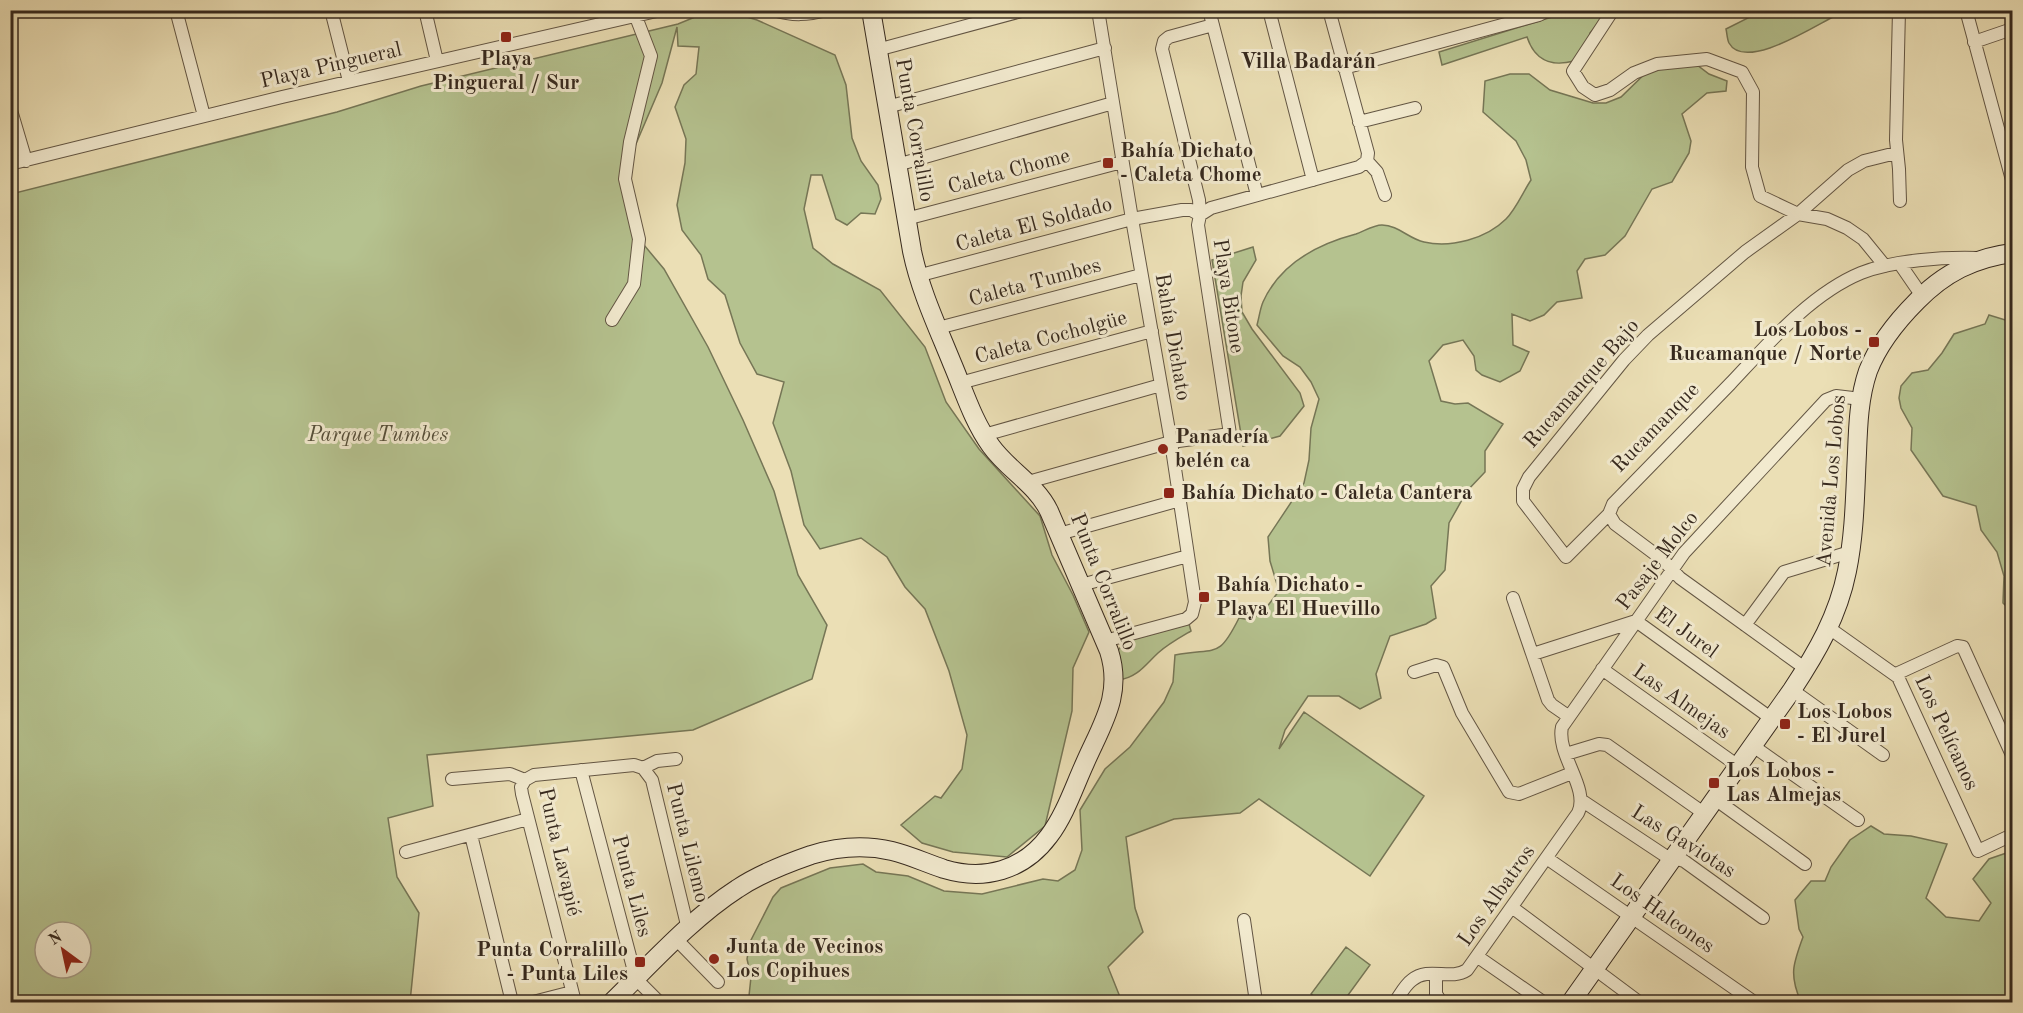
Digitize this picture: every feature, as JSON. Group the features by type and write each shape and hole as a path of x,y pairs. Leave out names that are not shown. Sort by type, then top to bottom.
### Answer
{"street":[{"path":"176,10 204,116"},
{"path":"331,10 349,81"},
{"path":"425,10 437,61"},
{"name":"Playa Pingueral","path":"10,164 349,81 661,10"},
{"path":"774,10 792,15 808,15 827,10"},
{"name":"Punta Corralillo","path":"612,1002 713,906 737,889 780,867 822,852 850,848 879,848 953,871 976,874 1000,872 1027,859 1050,835 1062,814 1112,700 1114,671 1105,641 1045,502 1028,482 1005,462 984,435 960,383 917,276 871,10"},
{"path":"878,50 1025,10"},
{"name":"Bahía Dichato","path":"1098,10 1171,442 1195,602 1190,617 1182,621 1105,641"},
{"path":"1209,10 1257,195"},
{"path":"1269,10 1313,180"},
{"path":"1329,10 1368,153 1367,161 1377,172 1385,195"},
{"path":"1344,68 1539,15 1548,10"},
{"path":"1613,10 1573,71 1582,87 1595,95 1610,90 1634,73 1657,64 1707,59 1742,72 1753,92 1752,167 1760,196 1798,214 1827,219 1847,228 1863,239 1885,266"},
{"path":"1899,10 1896,153 1900,201"},
{"path":"1966,10 2013,180"},
{"path":"612,320 634,284 639,239 625,179 630,142 651,56 637,14"},
{"name":"Playa Bitone","path":"1171,442 1230,434 1198,225 1199,200 1162,49 1164,41 1169,37 1213,25"},
{"path":"1974,42 2013,28"},
{"path":"887,107 1105,48"},
{"path":"897,165 1113,103"},
{"path":"10,107 26,161"},
{"path":"1359,122 1415,108"},
{"path":"1798,214 1839,177 1856,165 1896,153"},
{"name":"Caleta El Soldado","path":"917,276 1132,219 1182,210 1191,210 1200,214 1211,207 1359,167 1367,161"},
{"name":"Caleta Chome","path":"906,219 1122,162"},
{"name":"Rucamanque Bajo","path":"1566,557 1523,501 1523,489 1529,477 1618,366 1648,334 1745,252 1798,214"},
{"name":"Rucamanque","path":"1566,557 1609,514 1613,504 1792,321 1849,279 1885,266 1982,258 2013,253"},
{"name":"Avenida Los Lobos","path":"1571,1002 1792,690 1829,628 1842,592 1850,552 1861,399 1868,372 1880,346 1922,296 1952,272 1982,258"},
{"path":"1900,264 1922,296"},
{"name":"Caleta Tumbes","path":"938,328 1141,275"},
{"name":"Caleta Cocholgüe","path":"960,383 1152,331"},
{"path":"984,435 1161,385"},
{"name":"Pasaje Molco","path":"1581,801 1561,732 1568,716 1691,545 1826,400 1836,396 1861,399"},
{"path":"1028,482 1171,442"},
{"path":"1059,534 1180,500"},
{"path":"1609,514 1615,524 1663,560 1672,570 1806,669"},
{"path":"1744,625 1784,572 1850,552"},
{"path":"1081,585 1188,556"},
{"path":"1513,598 1548,700 1568,716"},
{"name":"El Jurel","path":"1533,654 1636,621 1772,718"},
{"name":"Los Pelícanos","path":"1829,628 1896,674 1978,850 2013,835"},
{"path":"1896,674 1961,645 2013,755"},
{"path":"1414,672 1436,665 1443,667 1462,713 1509,792 1519,794 1572,773"},
{"name":"Las Almejas","path":"1602,669 1738,766"},
{"path":"1792,690 1883,755"},
{"path":"1566,754 1599,744 1607,745 1805,864"},
{"name":"Las Almejas","path":"1753,746 1858,820"},
{"path":"452,780 510,774 525,780 534,775 581,770 634,765 643,768 657,761 676,759"},
{"name":"Punta Lilemo","path":"643,768 652,780 683,935"},
{"name":"Punta Liles","path":"581,770 636,979"},
{"name":"Punta Lavapié","path":"525,780 521,790 574,997"},
{"name":"Las Gaviotas","path":"1581,801 1664,855 1684,861 1763,918"},
{"name":"Los Albatros","path":"1395,1002 1414,978 1425,974 1456,975 1467,970 1479,957 1548,859 1578,813 1581,801"},
{"path":"406,852 528,819"},
{"path":"471,835 512,1002"},
{"name":"Los Halcones","path":"1548,859 1754,1002"},
{"path":"1513,908 1639,1002"},
{"path":"1244,920 1256,1002"},
{"path":"683,935 718,982"},
{"path":"1479,957 1543,1002"},
{"path":"1437,974 1436,994 1441,1002"},
{"path":"636,979 659,1002"},
{"path":"533,1002 574,997"}],"green space":[{"path":"1571,11 1609,11 1590,33 1590,37 1574,61 1558,63 1539,57 1527,37 1442,65 1439,52"},
{"path":"1753,11 1853,11 1837,15 1765,50 1737,51 1729,43 1726,29 1748,18"},
{"name":"Parque Tumbes","path":"730,12 757,20 835,55 846,85 852,138 861,161 878,185 881,199 875,214 861,213 847,225 836,219 822,175 811,175 804,209 813,248 833,264 880,290 925,347 946,402 979,449 1040,516 1052,555 1089,632 1073,668 1072,711 1045,826 1007,857 953,852 922,843 901,825 935,796 941,798 962,769 967,735 949,671 925,609 905,587 887,557 861,538 820,549 804,525 791,471 773,423 784,382 757,374 740,343 725,295 708,279 701,255 682,230 677,205 685,163 686,139 675,107 684,85 696,74 699,47 678,46 677,27 662,83 621,179 639,239 664,269 708,347 743,420 774,491 798,575 827,625 812,679 693,730 427,755 433,806 388,818 397,877 419,913 410,1002 11,1002 11,194 337,112 421,86 678,24 695,17"},
{"path":"1659,60 1697,65 1709,74 1727,81 1726,91 1707,93 1682,114 1691,141 1689,153 1672,182 1652,189 1625,236 1605,255 1585,259 1577,271 1582,298 1557,302 1544,315 1530,321 1512,314 1513,345 1529,352 1520,371 1500,382 1482,375 1476,370 1474,356 1463,340 1443,345 1429,361 1441,401 1455,404 1468,403 1503,424 1485,451 1485,472 1467,491 1449,523 1445,570 1431,586 1436,618 1426,624 1390,636 1376,674 1381,698 1360,709 1339,696 1308,696 1285,730 1279,749 1304,712 1424,796 1370,876 1259,799 1240,813 1174,819 1126,837 1135,908 1143,932 1108,967 1122,1002 985,1002 983,996 965,999 965,1002 751,1002 749,996 751,977 747,959 750,942 773,897 781,888 830,868 863,864 876,872 908,876 944,891 982,894 1043,879 1058,881 1075,870 1082,850 1080,810 1105,769 1130,747 1164,702 1173,682 1175,655 1208,651 1221,646 1239,618 1251,620 1266,608 1279,591 1270,561 1268,537 1304,483 1309,460 1311,428 1319,399 1311,382 1300,367 1283,356 1257,325 1262,305 1270,289 1290,266 1314,250 1376,226 1393,227 1424,242 1445,244 1478,237 1506,219 1531,180 1526,160 1516,141 1483,112 1485,81 1510,74 1529,74 1550,90 1593,103 1606,103 1621,97"},
{"path":"1253,247 1256,260 1243,282 1242,312 1300,393 1304,406 1280,436 1243,446 1212,260"},
{"path":"1989,315 2012,322 2012,612 2003,603 2004,576 1997,552 1981,530 1976,506 1943,496 1911,450 1912,428 1901,408 1899,398 1901,386 1912,373 1928,370 1954,334 1985,324"},
{"path":"1189,624 1191,631 1158,653 1136,673 1119,680 1117,651 1127,641"},
{"path":"1871,826 1884,834 1911,836 1947,844 1926,898 1946,917 1979,921 1991,903 1973,879 1989,859 2012,851 2012,1002 1801,1002 1795,984 1794,970 1803,937 1799,929 1795,900 1811,881 1825,881 1831,867 1850,840"},
{"path":"1346,947 1370,965 1343,1002 1323,1002 1311,994"}],"place":[{"name":"Playa Pingueral / Sur","path":"506,37"},
{"name":"Bahía Dichato - Caleta Chome","path":"1108,163"},
{"name":"Los Lobos - Rucamanque / Norte","path":"1874,342"},
{"name":"Panadería belén ca","path":"1163,449"},
{"name":"Bahía Dichato - Caleta Cantera","path":"1169,493"},
{"name":"Bahía Dichato - Playa El Huevillo","path":"1204,597"},
{"name":"Los Lobos - El Jurel","path":"1785,724"},
{"name":"Los Lobos - Las Almejas","path":"1714,783"},
{"name":"Junta de Vecinos Los Copihues","path":"714,959"},
{"name":"Punta Corralillo - Punta Liles","path":"640,962"}],"district":[{"name":"Villa Badarán","path":"1308,62"}]}
